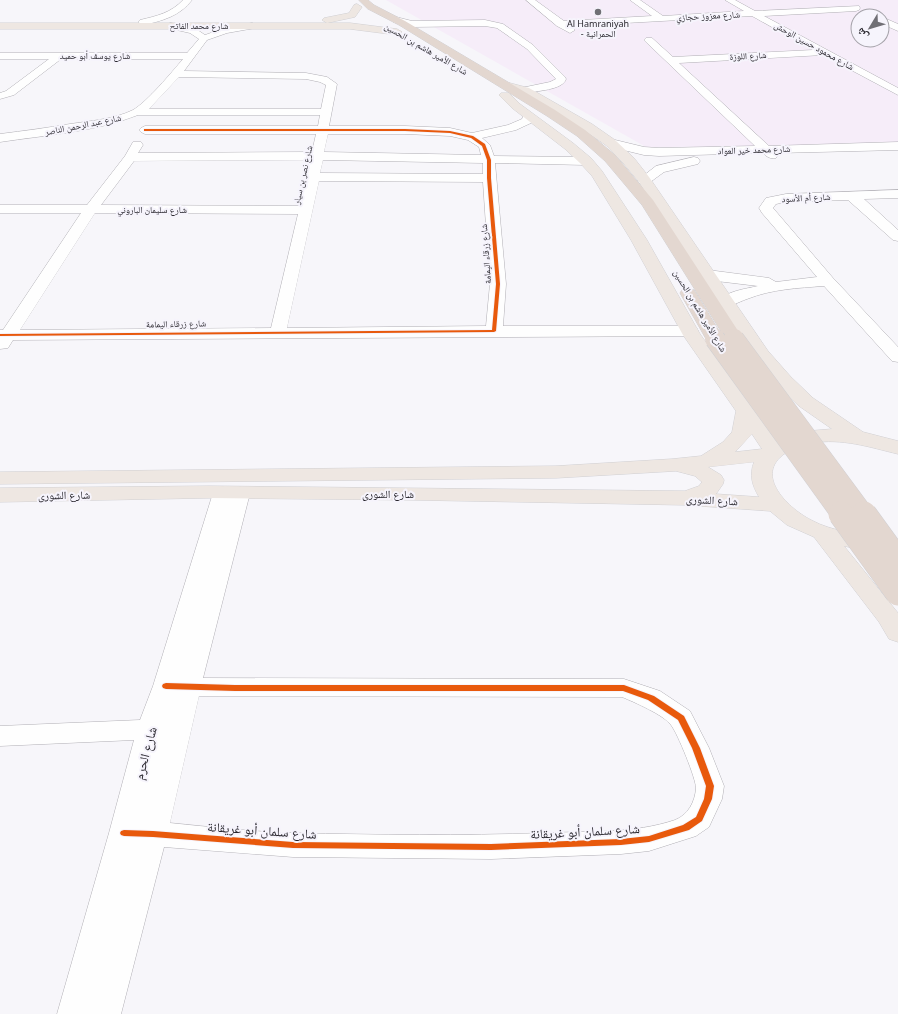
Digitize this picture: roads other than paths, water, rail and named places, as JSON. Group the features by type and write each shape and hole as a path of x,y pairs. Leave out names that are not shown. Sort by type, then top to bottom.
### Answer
{"highway":[{"name":"شارع الأمير هاشم بن الحسين","path":"357,2 371,7 408,27 506,90 580,143 594,156 650,226 724,338 898,593"},
{"name":"شارع الأمير هاشم بن الحسين","path":"357,2 397,32 506,90"},
{"name":"شارع الأمير هاشم بن الحسين","path":"724,338 898,560"}],"main road":[{"name":"شارع محمد الفاتح","path":"0,23 314,22 348,16 354,13 357,2"},
{"path":"314,22 355,23 354,25 350,26"},
{"name":"شارع محمد الفاتح","path":"0,26 350,26 397,32"},
{"name":"شارع الأمير هاشم بن الحسين","path":"772,452 690,331 639,240 597,174 586,161 546,127 528,116 510,101 506,90 525,90 588,127 610,143 629,161 644,180 762,355 784,381 806,402 856,437"},
{"path":"734,395 758,411 773,418 788,418 796,416 803,410 806,402"},
{"path":"705,462 730,446 742,433 746,412"},
{"name":"شارع الشورى","path":"0,478 556,472 705,462 772,452 789,443 808,437 856,437"},
{"path":"856,437 884,443 898,448"},
{"path":"772,452 762,465 761,478 765,491 775,505 796,521 823,534 867,544 898,544"},
{"path":"672,465 695,469 713,480 711,488 708,490 698,495 685,498"},
{"name":"شارع الشورى","path":"0,495 232,493 412,494 685,498 775,505"},
{"path":"823,534 893,625"},
{"path":"893,625 892,589 898,583"}],"street":[{"path":"143,22 163,18 180,9 188,0"},
{"path":"530,0 570,30"},
{"path":"634,0 660,18"},
{"name":"شارع محمود حسين الوحش","path":"729,0 898,92"},
{"path":"838,0 856,8"},
{"name":"شارع معزوز حجازي","path":"560,24 850,8"},
{"path":"180,9 184,16 192,22"},
{"path":"396,20 406,23 419,24"},
{"path":"408,27 410,25 419,24 475,22 500,26 530,47 561,79 560,82 553,85 525,90"},
{"path":"171,26 193,31 204,38 225,31 252,26"},
{"name":"شارع عبد الرحمن الناصر","path":"0,138 89,125 121,118 137,112 144,107 176,74 204,38"},
{"path":"649,40 672,60 769,153"},
{"name":"شارع اللوزة","path":"672,60 823,52"},
{"name":"شارع يوسف أبو حميد","path":"0,56 189,56"},
{"path":"0,96 10,93 59,56"},
{"name":"شارع نصر بن سيار","path":"176,74 306,76 323,79 332,84 313,177 304,210 278,332"},
{"path":"137,112 326,112"},
{"path":"3,339 90,210 130,157 155,112"},
{"path":"145,130 434,131 460,133 472,137 512,128 527,121 528,116"},
{"name":"شارع زرقاء اليمامة","path":"3,339 278,332 494,331 498,284 489,178 489,160 484,145 472,137"},
{"name":"شارع محمد خير العواد","path":"610,143 644,151 659,152 898,152"},
{"name":"شارع محمد خير العواد","path":"644,180 654,172 671,165 700,160 769,153 898,146"},
{"path":"659,152 651,155 651,159 660,163 671,165"},
{"path":"130,157 317,156 586,161"},
{"path":"313,177 489,178"},
{"name":"شارع أم الأسود","path":"898,194 786,198 771,202 766,208 769,214 828,281 898,357"},
{"path":"852,196 898,237"},
{"name":"شارع سليمان الباروني","path":"0,209 304,210"},
{"path":"708,275 781,285"},
{"path":"726,302 753,292 781,285 828,281"},
{"path":"494,331 690,331"},
{"name":"شارع الحرم","path":"104,1014 153,834 177,729 177,687 232,493"},
{"name":"شارع الحرم","path":"74,1014 124,833 150,729 177,687"},
{"name":"شارع سلمان أبو غريقانة","path":"124,833 293,845 491,847 621,842 649,839 686,828 699,819 708,799 710,786 696,748 681,718 651,698 624,688 177,687"},
{"path":"0,736 177,729"}],"place":[{"name":"Al Hamraniyah - الحمرانية","path":"598,12"}]}
